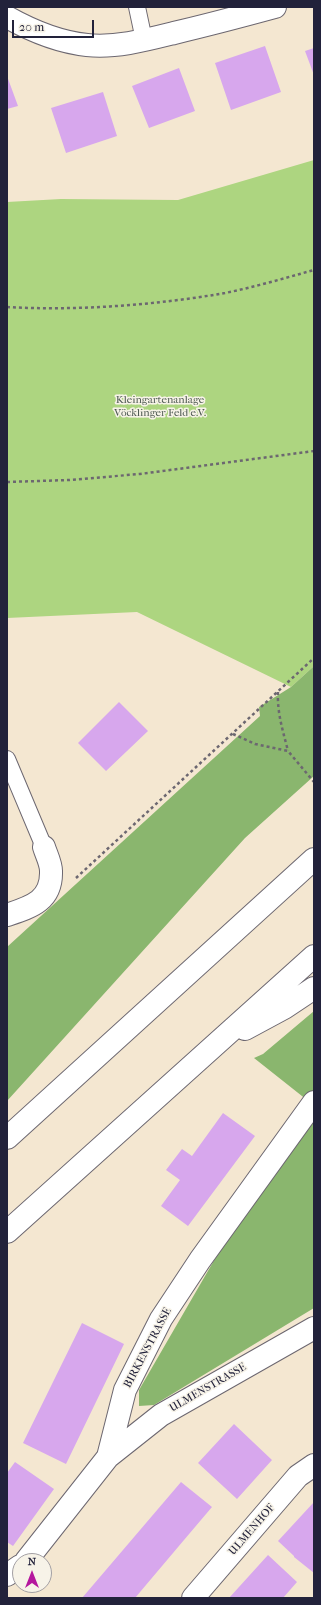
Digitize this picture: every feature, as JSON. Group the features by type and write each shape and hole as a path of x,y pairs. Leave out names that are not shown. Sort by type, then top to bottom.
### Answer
{"main road":[{"path":"7,16 29,30 42,35 81,44 122,44 144,40 275,7"},
{"path":"7,915 32,907 48,892 51,870 44,847"},
{"path":"7,1138 314,859"},
{"path":"7,1232 314,956"},
{"path":"217,1043 284,1008 314,988"},
{"name":"BIRKENSTRASSE","path":"32,1553 108,1458 125,1390 161,1319 200,1260 314,1102"},
{"name":"ULMENSTRASSE","path":"108,1458 161,1415 314,1328"},
{"name":"ULMENHOF","path":"193,1598 298,1476 314,1465"}],"lane":[{"path":"137,7 144,40"},
{"path":"7,759 44,847"}],"path":[{"path":"7,307 98,306 179,299 226,292 314,270"},
{"path":"7,482 69,480 140,474 314,451"},
{"path":"48,892 72,882 314,658"},
{"path":"278,692 277,704 280,723 288,750 314,782"},
{"path":"233,734 254,744 288,750"}],"green space":[{"name":"Kleingartenanlage Vöcklinger Feld e.V.","path":"314,160 314,666 291,687 137,612 7,618 7,202 61,199 178,200"},
{"path":"314,666 314,776 245,838 7,1101 7,947 260,716 259,707 291,687"},
{"path":"314,1011 314,1308 154,1405 139,1406 139,1390 307,1100 254,1058 263,1054"}],"building":[{"path":"265,46 281,92 231,110 215,63"},
{"path":"314,48 314,75 305,51"},
{"path":"179,68 195,111 149,128 132,86"},
{"path":"7,76 18,106 7,109"},
{"path":"103,92 117,136 66,153 51,108"},
{"path":"119,702 148,731 106,771 78,743"},
{"path":"223,1113 255,1136 188,1226 161,1206 180,1180 166,1170 182,1149 192,1156"},
{"path":"82,1323 124,1344 66,1464 23,1443"},
{"path":"234,1424 272,1460 237,1499 198,1463"},
{"path":"15,1462 54,1489 13,1546 7,1542 7,1473"},
{"path":"181,1482 212,1507 135,1598 82,1598"},
{"path":"314,1502 314,1573 294,1557 278,1541"},
{"path":"268,1555 297,1582 283,1598 229,1598"}]}
